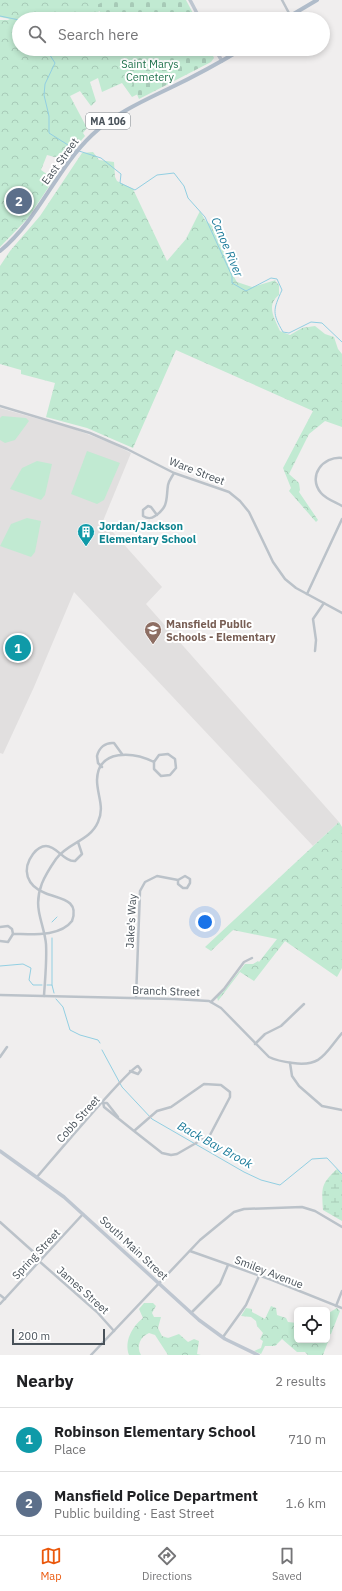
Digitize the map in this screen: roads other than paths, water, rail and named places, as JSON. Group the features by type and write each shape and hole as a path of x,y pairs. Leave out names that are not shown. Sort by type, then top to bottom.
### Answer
{"main road":[{"path":"190,0 196,12"},
{"path":"297,12 317,0"},
{"path":"219,56 222,62"},
{"name":"East Street","path":"0,251 11,242 35,213 75,153 96,131 117,116 231,56"},
{"name":"South Main Street","path":"0,1151 37,1176 83,1214 191,1313 223,1337 258,1355"}],"street":[{"path":"282,0 288,12"},
{"name":"Ware Street","path":"0,406 90,433 127,449 174,473 223,489 240,501 249,512 273,562 293,587 342,613"},
{"path":"342,458 328,459 319,467 316,476 317,487 322,494 342,506"},
{"path":"157,515 151,507 148,506 143,510 143,516 146,518 157,515 165,508 167,502 168,485 174,473"},
{"path":"307,594 342,518"},
{"path":"315,652 316,640 313,620 324,603"},
{"path":"102,767 97,760 97,756 103,746 109,743 114,743 122,754"},
{"path":"44,996 46,950 38,903 39,889 42,881 60,854 94,830 101,814 97,779 102,767 111,758 122,754 132,754 154,762"},
{"path":"168,754 175,759 176,768 170,775 161,776 154,769 154,762 159,755 168,754"},
{"path":"13,934 44,933 68,926 72,921 74,912 73,906 67,900 44,893 30,882 26,870 31,857 39,848 44,846 51,848 72,861 78,860 82,854 78,842"},
{"name":"Jake's Way","path":"136,998 140,891 145,882 157,876 178,880 181,877 187,876 190,883 186,888 183,888 178,884 178,880"},
{"path":"0,927 8,926 12,929 13,934 8,942 0,941"},
{"path":"211,1002 224,989 244,962 252,958"},
{"name":"Branch Street","path":"0,995 136,998 211,1002 221,1008 269,1057 277,1061 290,1063 307,1064 316,1062 342,1033"},
{"path":"255,1044 265,1034 280,1027 304,1004"},
{"path":"0,1057 7,1047"},
{"path":"290,1063 292,1076 299,1086 322,1106 342,1110"},
{"name":"Cobb Street","path":"37,1176 130,1071"},
{"path":"103,1102 104,1107 118,1117 134,1131 158,1150 166,1155 176,1154 194,1145 210,1134 225,1108 230,1097 230,1092 225,1087 206,1084 171,1107 160,1109 134,1131"},
{"path":"91,1355 158,1283 229,1215 244,1209 306,1208 342,1227"},
{"name":"Spring Street","path":"0,1304 83,1214"},
{"name":"James Street","path":"0,1222 38,1256 39,1261 97,1312 114,1331"},
{"name":"Smiley Avenue","path":"190,1251 342,1308"},
{"path":"191,1313 220,1284 228,1265"},
{"path":"223,1337 246,1305 259,1276"},
{"path":"336,1306 342,1292"},
{"path":"0,1294 5,1299"}],"waterway":[{"name":"Canoe River","path":"0,16 12,19"},
{"name":"Canoe River","path":"50,56 55,63 45,84 44,95 49,116 49,133 76,150"},
{"name":"Canoe River","path":"79,151 101,158 121,174 120,183 135,190 157,175 174,173 184,186 188,198 205,217 232,276 232,283 246,291 271,278 277,279 282,290 275,307 275,316 283,332 289,333 311,322 322,323 342,342"},
{"path":"52,922 57,917"},
{"path":"52,938 52,985"},
{"name":"Back Bay Brook","path":"0,966 23,964 31,968 29,980 33,985 42,985"},
{"name":"Back Bay Brook","path":"47,985 52,985 54,993"},
{"name":"Back Bay Brook","path":"56,999 63,1007 70,1030 80,1035 98,1040 100,1043"},
{"name":"Back Bay Brook","path":"102,1050 122,1087 152,1119 244,1172 261,1180 280,1185 312,1159 327,1158 342,1174"}],"place":[{"name":"Mansfield Police Department","path":"19,201"},
{"name":"Jordan/Jackson Elementary School","path":"86,547"},
{"name":"Mansfield Public Schools - Elementary","path":"153,645"},
{"name":"Robinson Elementary School","path":"18,648"}],"park label":[{"name":"Saint Marys Cemetery","path":"150,70"}]}
